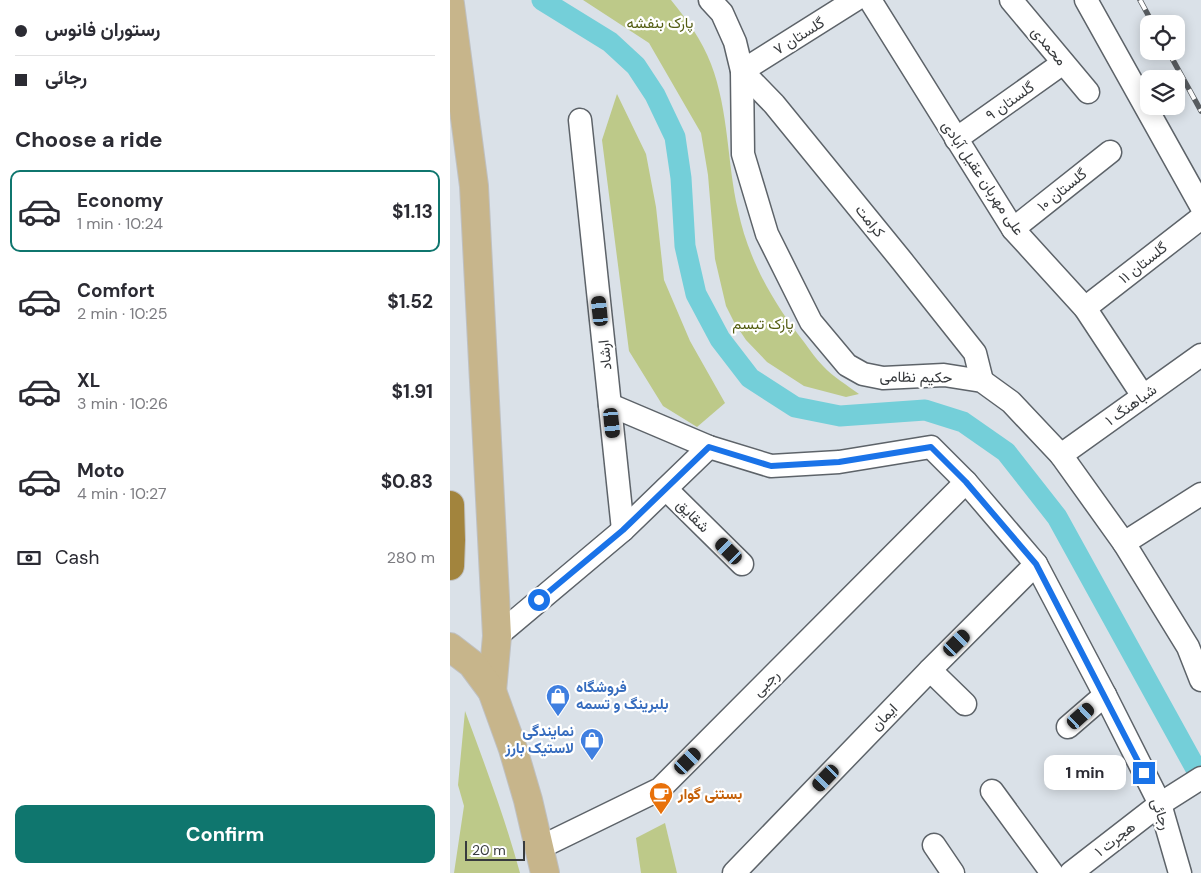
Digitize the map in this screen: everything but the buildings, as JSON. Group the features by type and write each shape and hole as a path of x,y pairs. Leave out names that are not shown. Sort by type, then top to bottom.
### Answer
{"highway":[{"path":"450,505 450,566"}],"main road":[{"path":"450,4 474,186 497,636 492,691"},
{"path":"450,647 472,664 492,691 516,758 542,861"}],"street":[{"name":"حکیم نظامی","path":"710,0 722,13 735,42 742,72 744,154 767,234 812,322 847,366 864,374 883,378 944,375 982,381 1011,402 1061,455 1194,643 1201,680"},
{"name":"گلستان ۷","path":"742,72 855,0"},
{"name":"علی مهربان عقیل آبادی","path":"870,0 1013,229 1085,308 1143,396"},
{"name":"محمدی","path":"1011,0 1088,92"},
{"path":"1086,0 1201,206"},
{"name":"گلستان ۹","path":"956,139 1064,63"},
{"name":"کرامت","path":"742,72 780,112 975,353 982,381"},
{"name":"ارشاد","path":"580,120 623,530"},
{"name":"گلستان ۱۰","path":"1013,229 1110,152"},
{"name":"گلستان ۱۱","path":"1085,308 1201,218"},
{"name":"شباهنگ ۱","path":"1061,455 1201,354"},
{"path":"497,636 623,530 709,447 610,405"},
{"name":"رجائی","path":"709,447 771,466 839,462 931,447 966,482 1036,564 1160,804 1180,873"},
{"name":"رجبی","path":"542,861 660,789 966,482"},
{"name":"شقایق","path":"666,489 742,564"},
{"path":"1124,543 1201,494"},
{"name":"ایمان","path":"734,873 930,670 1036,564"},
{"path":"930,670 965,704"},
{"path":"1068,727 1105,695"},
{"name":"هجرت ۱","path":"1071,873 1160,804 1201,778"},
{"path":"992,791 1052,873"},
{"path":"934,845 953,873"}],"green space":[{"path":"583,0 671,0 699,38 717,82 725,118 734,192 742,228 755,263 782,312 815,357 831,374 859,394 846,397 804,386 767,362 746,340 726,306 715,259 708,175 701,133 649,43"},
{"path":"617,94 646,154 656,207 664,280 690,341 725,403 697,427 663,406 629,351 602,140"},
{"path":"465,711 501,812 520,873 454,873 464,806 458,785"},
{"path":"665,823 677,873 641,873 636,838"}],"waterway":[{"path":"542,0 610,42 636,66 655,95 675,137 681,178 685,246 696,294 720,339 750,378 795,407 840,416 925,410 963,422 1006,452 1057,517 1201,778"}],"railway":[{"path":"1140,0 1148,15"},
{"path":"1173,60 1201,111"}],"place":[{"name":"فروشگاه بلبرینگ و تسمه","path":"558,717"},
{"name":"نمایندگی لاستیک بارز","path":"592,761"},
{"name":"بستنی گوار","path":"661,815"}],"route":[{"path":"539,600 623,530 709,447 771,466 839,462 931,447 966,482 1036,564 1144,773"}],"park label":[{"name":"پارک بنفشه","path":"660,23"},
{"name":"پارک تبسم","path":"763,324"}]}
